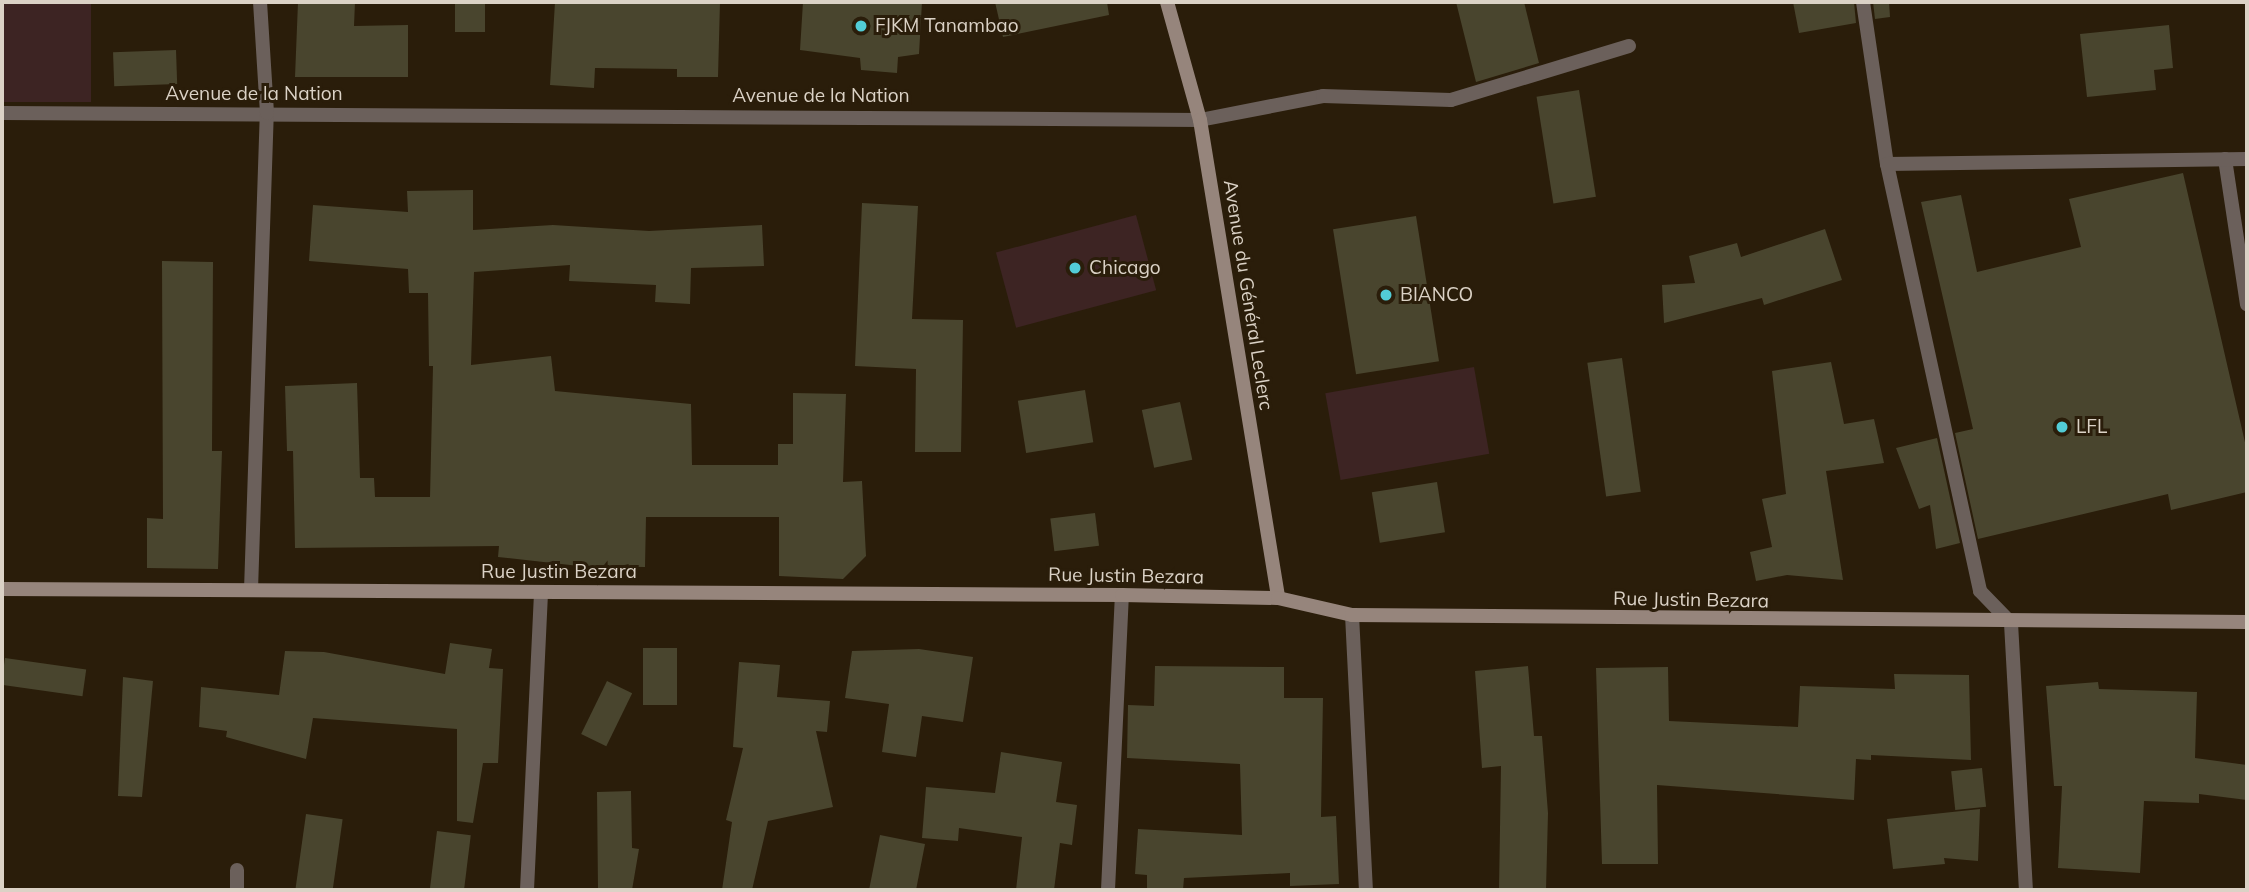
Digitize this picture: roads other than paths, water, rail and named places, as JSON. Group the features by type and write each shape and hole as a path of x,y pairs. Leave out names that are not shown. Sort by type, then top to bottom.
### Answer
{"main road":[{"name":"Avenue du Général Leclerc","path":"1167,2 1200,120 1278,598"},
{"name":"Rue Justin Bezara","path":"2,589 1122,595 1278,598 1352,615 2011,623 2247,622"}],"street":[{"path":"251,590 267,113 260,2"},
{"path":"1863,2 1887,164 1980,591 2011,623 2026,890"},
{"name":"Avenue de la Nation","path":"2,113 1200,120 1323,96 1451,100 1629,46"},
{"path":"2225,159 2247,304"},
{"path":"1887,164 2247,159"},
{"path":"527,890 541,592"},
{"path":"1108,890 1122,595"},
{"path":"1352,615 1366,890"},
{"path":"237,870 237,890"}],"place":[{"name":"FJKM Tanambao","path":"861,26"},
{"name":"Chicago","path":"1075,268"},
{"name":"BIANCO","path":"1386,295"},
{"name":"LFL","path":"2062,427"}]}
